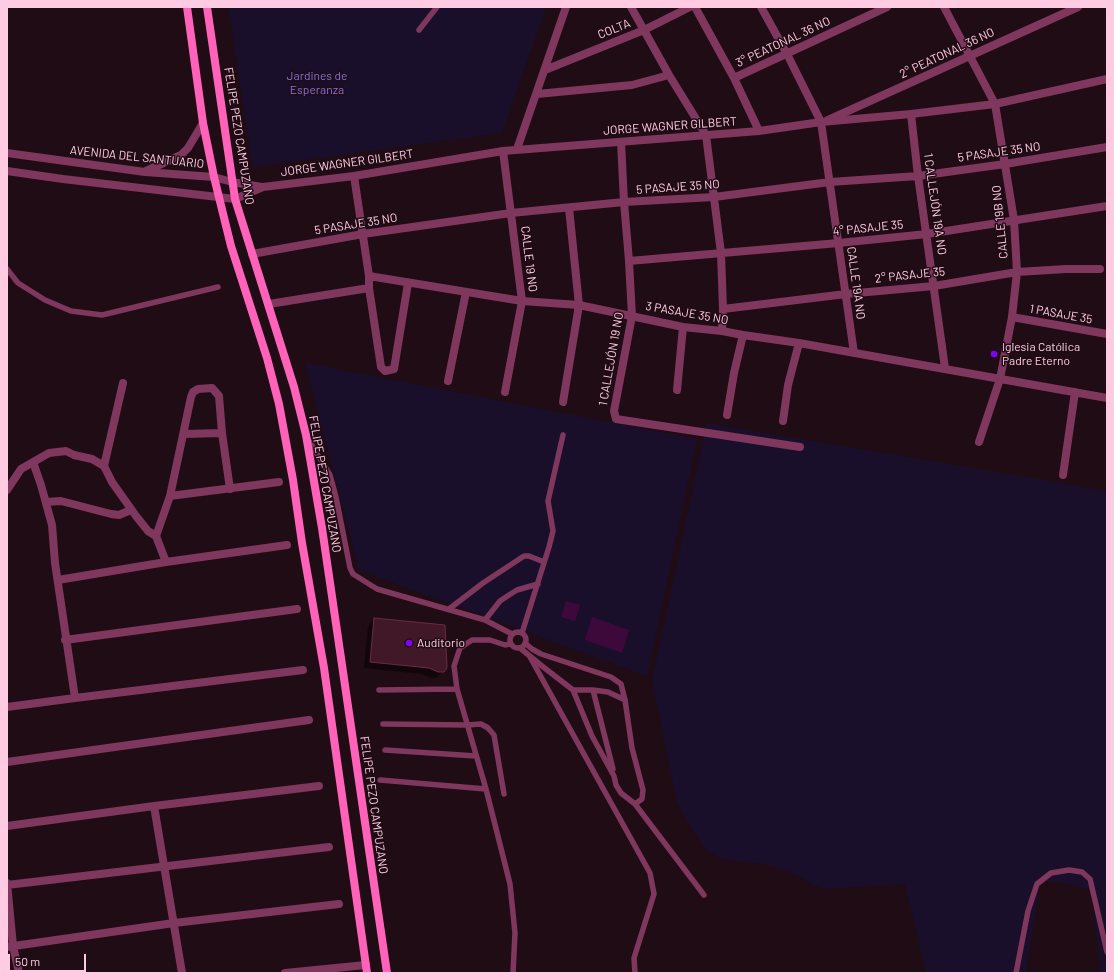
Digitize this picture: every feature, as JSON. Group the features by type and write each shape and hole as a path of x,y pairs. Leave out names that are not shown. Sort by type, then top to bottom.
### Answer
{"main road":[{"path":"187,7 203,123 214,177 231,246 267,358 279,404 324,668 367,969"},
{"name":"FELIPE PEZO CAMPUZANO","path":"207,7 235,199 294,387 306,435 322,528 387,973"}],"street":[{"path":"517,149 566,7"},
{"path":"632,7 669,75 706,135 721,253 723,309 722,331"},
{"name":"COLTA","path":"545,70 644,30 690,7"},
{"path":"695,7 734,78 759,131"},
{"path":"761,7 823,122"},
{"name":"3° PEATONAL 36 NO","path":"734,78 887,7"},
{"name":"CALLE 19B NO","path":"944,7 995,104 1014,220 1017,272 1012,317 1000,380 979,442"},
{"name":"2° PEATONAL 36 NO","path":"823,122 1078,7"},
{"path":"536,94 632,85 669,75"},
{"name":"JORGE WAGNER GILBERT","path":"235,199 263,187 354,176 517,149 759,131 823,122 911,114 995,104 1107,79"},
{"name":"1 CALLEJÓN 19A NO","path":"911,114 918,176 945,368"},
{"name":"CALLE 19A NO","path":"823,122 838,243 854,353"},
{"path":"145,172 181,155 188,148 203,123"},
{"name":"1 CALLEJÓN 19 NO","path":"621,142 632,316 614,411 616,419 800,447"},
{"name":"5 PASAJE 35 NO","path":"252,254 363,234 511,213 624,202 714,197 830,182 918,176 1005,164 1107,147"},
{"name":"CALLE 19 NO","path":"503,151 522,301 505,392"},
{"name":"AVENIDA DEL SANTUARIO","path":"7,153 145,172 214,177 232,182 263,187"},
{"path":"7,171 235,199"},
{"path":"354,176 381,367 382,370 388,372 394,370 408,283"},
{"name":"4° PASAJE 35","path":"629,261 927,234 1107,206"},
{"path":"563,402 579,306 569,208"},
{"name":"2° PASAJE 35","path":"723,309 846,294 934,286 1017,272 1100,268"},
{"name":"3 PASAJE 35 NO","path":"369,276 522,301 579,306 683,327 722,331 799,343 1107,398"},
{"path":"269,304 369,288"},
{"path":"448,381 466,292"},
{"name":"1 PASAJE 35","path":"1012,317 1107,334"},
{"path":"677,390 683,327"},
{"path":"728,415 734,373 742,335"},
{"path":"783,421 788,385 799,343"},
{"path":"104,466 123,383"},
{"path":"156,536 170,496 191,397 193,392 198,389 212,388 219,396 222,433 230,489"},
{"path":"1063,475 1075,392"},
{"path":"184,434 222,433"},
{"path":"7,490 21,469 49,453 66,451 74,455 92,459 104,466 112,482 131,510 148,531 156,536 166,562"},
{"path":"33,462 52,525 65,640 75,698"},
{"path":"170,496 279,482"},
{"path":"46,502 61,502 119,515 131,510"},
{"path":"58,580 166,562 287,545"},
{"path":"65,640 297,609"},
{"path":"7,707 303,670"},
{"path":"7,762 309,720"},
{"path":"7,826 319,786"},
{"path":"154,806 182,973"},
{"path":"19,973 10,947 7,884 329,847"},
{"path":"10,947 174,923 339,904"},
{"path":"286,973 367,969"}],"lane":[{"path":"419,30 437,7"},
{"path":"7,269 18,283 45,300 71,311 102,315 218,287"},
{"path":"306,435 330,475 336,497 350,568 353,574 377,589 484,620 512,634 515,632 522,633 526,639 525,643 520,648"},
{"path":"522,633 553,531 548,501 563,435"},
{"path":"449,609 483,583 524,556 529,556 544,562"},
{"path":"484,620 500,601 509,595 517,590 538,584"},
{"path":"510,644 509,640 512,634"},
{"path":"513,973 515,933 510,884 486,789 457,689 454,666 460,648 472,640 490,640 505,645 510,644 516,648 520,648 573,690 592,736 614,776"},
{"path":"525,643 541,654 611,677 621,684 625,700 632,748 643,790 642,799 635,804"},
{"path":"530,657 650,872 654,894 634,958 635,973"},
{"path":"379,690 457,689"},
{"path":"573,690 608,692 625,700"},
{"path":"593,690 616,784 621,793 635,804 704,895"},
{"path":"383,724 482,724 494,735 504,794"},
{"path":"592,736 604,734"},
{"path":"385,750 476,756"},
{"path":"380,780 486,789"},
{"path":"1016,973 1030,904 1037,884 1051,873 1069,870 1082,872 1090,878 1107,952"}],"green space":[{"name":"Jardines de Esperanza","path":"228,7 546,7 502,133 253,167"},
{"path":"305,363 697,439 647,676 359,570"},
{"path":"707,423 1107,491 1107,973 1100,973 1092,889 1044,880 1040,886 1026,973 926,973 905,884 822,889 790,872 763,864 721,859 704,848 677,803 652,680"}],"shaded area":[{"path":"566,601 580,605 575,621 561,617"},
{"path":"592,617 629,630 622,653 585,640"}],"building":[{"name":"Auditorio","path":"374,618 445,625 447,668 444,672 438,672 429,668 370,662"}],"place":[{"name":"Iglesia Católica Padre Eterno","path":"994,354"},
{"name":"Auditorio","path":"409,643"}]}
